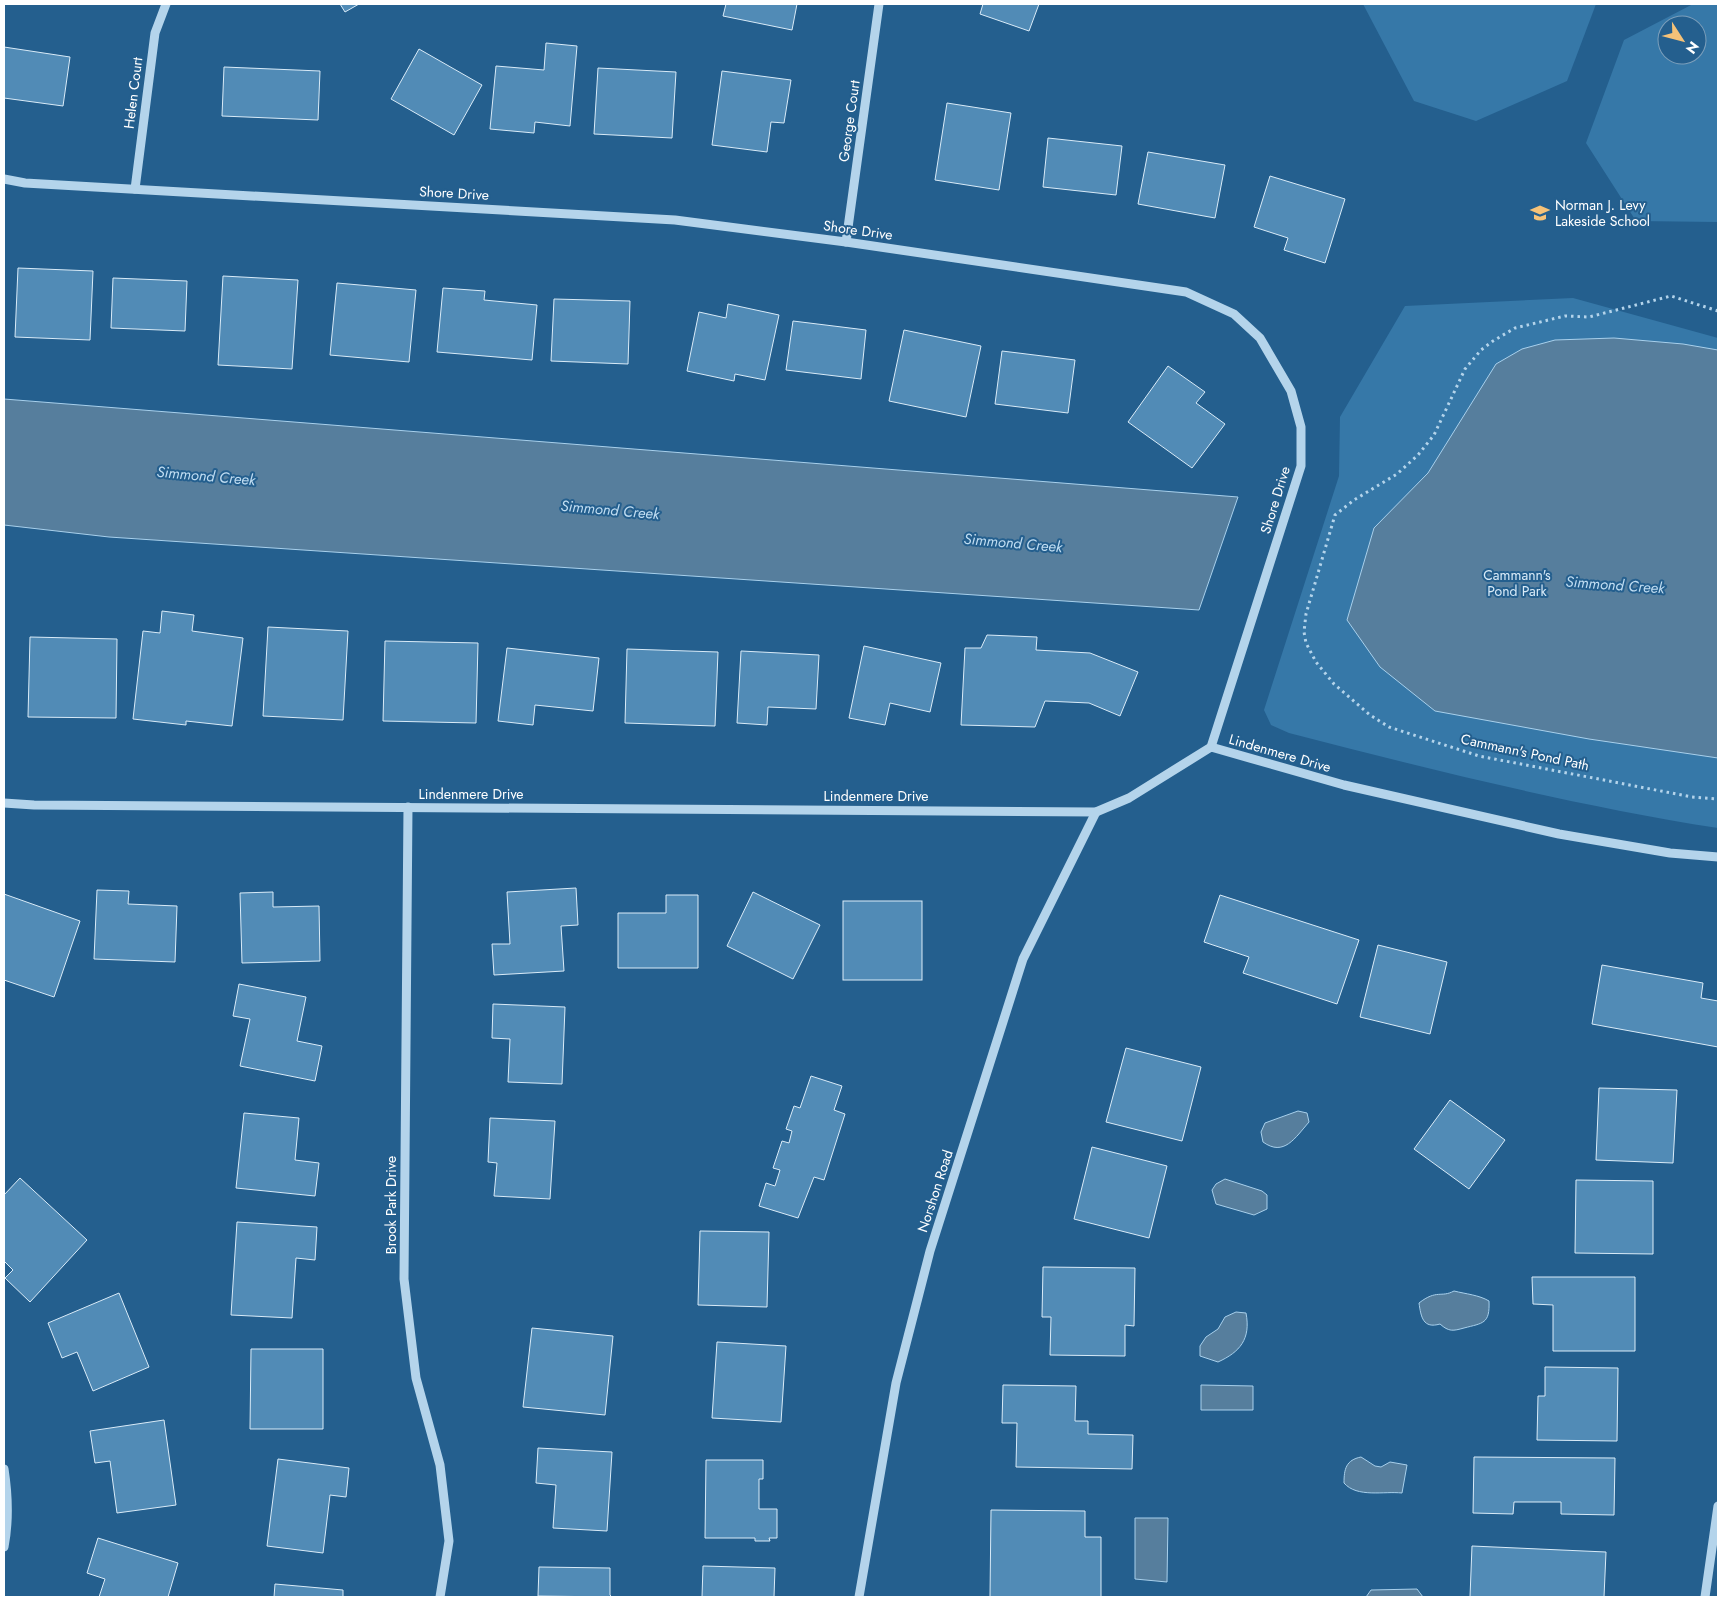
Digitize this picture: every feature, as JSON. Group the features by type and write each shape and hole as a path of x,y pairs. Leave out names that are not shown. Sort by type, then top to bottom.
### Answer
{"street":[{"name":"Helen Court","path":"135,189 154,33 166,4"},
{"name":"George Court","path":"846,242 879,4"},
{"name":"Shore Drive","path":"4,179 25,183 675,220 846,242 1186,292 1234,314 1260,338 1291,391 1300,427 1301,466 1210,747"},
{"name":"Lindenmere Drive","path":"4,803 1096,812 1130,798 1210,747 1344,786 1559,834 1670,853 1718,857"},
{"name":"Brook Park Drive","path":"408,807 404,1279 416,1378 441,1474 448,1541 440,1597"},
{"name":"Norshon Road","path":"859,1597 896,1382 930,1251 1023,959 1096,812"},
{"path":"4,1469 8,1494 7,1532 4,1547"},
{"path":"1704,1597 1718,1506"}],"path":[{"name":"Cammann's Pond Path","path":"1718,312 1671,296 1589,317 1565,316 1515,328 1481,350 1465,369 1434,436 1418,455 1397,474 1354,500 1335,515 1306,614 1304,632 1306,643 1316,662 1334,684 1370,715 1389,727 1479,756 1692,797 1718,799"}],"green space":[{"path":"1363,4 1596,4 1567,81 1476,121 1414,101"},
{"path":"1693,4 1718,4 1718,222 1636,221 1586,143 1624,40 1657,23 1657,65 1707,65 1707,15 1672,15"},
{"name":"Cammann's Pond Park","path":"1573,298 1718,338 1718,828 1556,798 1289,733 1271,725 1264,710 1339,476 1340,417 1405,306"}],"water":[{"name":"Cammann's Pond Park","path":"1614,338 1683,344 1718,350 1718,758 1589,739 1435,711 1380,667 1347,620 1374,528 1428,473 1496,364 1522,349 1555,340"},
{"name":"Simmond Creek","path":"4,399 1238,497 1199,610 109,537 4,525"},
{"path":"1298,1111 1307,1113 1309,1122 1289,1144 1277,1147 1263,1142 1261,1132 1265,1123"},
{"path":"1225,1179 1262,1191 1267,1195 1267,1209 1254,1215 1216,1204 1212,1190 1216,1184"},
{"path":"1454,1291 1477,1296 1489,1301 1487,1318 1476,1325 1454,1330 1449,1330 1440,1324 1430,1325 1426,1323 1422,1317 1419,1303 1430,1296"},
{"path":"1236,1312 1246,1313 1247,1322 1245,1337 1238,1349 1218,1362 1200,1356 1200,1346 1206,1337 1218,1329 1225,1317"},
{"path":"1201,1385 1253,1386 1253,1410 1201,1410"},
{"path":"1361,1457 1375,1466 1381,1467 1390,1462 1407,1465 1402,1493 1371,1493 1349,1488 1344,1483 1347,1466 1352,1460"},
{"path":"1135,1518 1168,1518 1167,1582 1135,1579"},
{"path":"1417,1589 1423,1597 1366,1597 1371,1590"}],"building":[{"path":"340,4 359,4 345,12"},
{"path":"726,4 797,4 792,30 723,16"},
{"path":"983,4 1039,4 1029,31 980,14"},
{"path":"546,43 577,46 570,126 535,122 534,133 490,129 496,66 544,70"},
{"path":"4,47 70,57 63,106 4,98"},
{"path":"419,49 482,85 454,135 391,99"},
{"path":"224,67 320,71 318,120 222,116"},
{"path":"598,68 676,72 672,138 594,134"},
{"path":"722,71 791,80 784,123 771,122 767,152 712,145"},
{"path":"947,103 1011,113 999,190 935,180"},
{"path":"1048,138 1122,146 1116,195 1043,187"},
{"path":"1148,152 1225,165 1215,218 1138,204"},
{"path":"1270,176 1345,199 1325,263 1284,250 1288,238 1254,227"},
{"path":"18,268 93,271 90,340 15,337"},
{"path":"223,276 298,280 292,369 218,365"},
{"path":"113,278 187,281 185,331 111,328"},
{"path":"337,283 416,290 409,362 330,355"},
{"path":"443,288 485,291 484,300 537,305 532,360 437,352"},
{"path":"554,299 630,301 628,364 551,361"},
{"path":"728,304 779,315 765,380 735,374 734,381 687,371 699,312 726,318"},
{"path":"793,321 866,330 861,379 786,370"},
{"path":"904,330 981,346 966,417 889,401"},
{"path":"1002,351 1075,360 1068,413 995,404"},
{"path":"1168,366 1205,392 1196,403 1225,424 1192,468 1128,422"},
{"path":"162,611 194,615 192,631 243,638 232,726 186,721 186,725 133,719 143,631 160,633"},
{"path":"268,627 348,631 343,720 263,716"},
{"path":"987,635 1037,637 1036,650 1090,653 1138,672 1120,716 1089,703 1045,701 1035,727 961,725 965,648 981,648"},
{"path":"30,637 117,639 116,718 28,717"},
{"path":"385,641 478,643 476,723 383,721"},
{"path":"864,646 941,663 930,712 890,703 885,725 849,718"},
{"path":"507,648 599,658 593,711 535,705 533,725 498,721"},
{"path":"627,649 718,652 715,726 625,723"},
{"path":"741,651 819,655 816,709 768,707 767,725 737,723"},
{"path":"576,888 578,925 561,926 564,971 494,975 492,944 510,944 507,892"},
{"path":"97,890 129,891 128,904 177,906 175,962 94,959"},
{"path":"273,892 273,907 319,906 320,961 242,963 240,893"},
{"path":"753,892 820,925 793,979 727,946"},
{"path":"4,894 80,921 54,997 4,980"},
{"path":"666,895 698,895 698,968 618,968 618,913 666,913"},
{"path":"1220,895 1359,940 1337,1004 1243,973 1249,957 1204,942"},
{"path":"843,901 922,901 922,980 843,980"},
{"path":"1378,945 1447,962 1430,1034 1360,1017"},
{"path":"1602,965 1703,983 1701,998 1718,1001 1718,1047 1592,1024"},
{"path":"239,984 306,997 297,1041 322,1046 315,1081 240,1066 250,1019 233,1016"},
{"path":"493,1004 565,1007 562,1084 508,1082 510,1039 492,1038"},
{"path":"1126,1048 1201,1067 1182,1141 1106,1122"},
{"path":"811,1076 842,1086 834,1110 845,1114 824,1180 814,1177 798,1218 759,1206 766,1183 775,1186 780,1170 773,1168 782,1141 789,1143 792,1131 786,1129 794,1106 800,1108"},
{"path":"1599,1088 1677,1090 1673,1163 1596,1160"},
{"path":"1450,1100 1505,1140 1469,1189 1414,1149"},
{"path":"244,1113 299,1118 295,1160 319,1163 315,1196 236,1188"},
{"path":"490,1118 555,1121 550,1199 494,1196 497,1163 488,1162"},
{"path":"1092,1147 1167,1166 1149,1238 1074,1219"},
{"path":"20,1178 87,1240 30,1302 5,1278 13,1270 4,1261 4,1195"},
{"path":"1576,1180 1653,1181 1653,1254 1575,1253"},
{"path":"237,1222 317,1227 315,1260 296,1258 292,1318 231,1315"},
{"path":"700,1231 769,1232 767,1307 698,1305"},
{"path":"1043,1267 1135,1268 1134,1326 1125,1325 1125,1356 1050,1355 1051,1317 1042,1317"},
{"path":"1532,1277 1635,1277 1635,1351 1553,1351 1553,1305 1533,1304"},
{"path":"119,1293 149,1367 93,1391 77,1352 62,1358 48,1323"},
{"path":"532,1328 613,1336 605,1415 523,1407"},
{"path":"717,1342 786,1346 781,1422 712,1418"},
{"path":"251,1349 323,1349 323,1429 250,1429"},
{"path":"1545,1367 1618,1368 1617,1441 1537,1440 1538,1396 1545,1396"},
{"path":"1003,1385 1076,1386 1075,1421 1088,1421 1088,1434 1133,1435 1132,1469 1016,1467 1017,1423 1002,1423"},
{"path":"164,1420 176,1505 117,1513 110,1461 95,1463 90,1431"},
{"path":"538,1448 612,1452 607,1531 553,1528 556,1485 536,1483"},
{"path":"1474,1457 1615,1458 1614,1515 1561,1514 1561,1502 1514,1502 1513,1514 1473,1513"},
{"path":"278,1459 349,1468 346,1497 330,1495 323,1553 267,1546"},
{"path":"706,1460 763,1460 763,1479 759,1479 759,1509 777,1509 777,1538 769,1538 770,1541 755,1541 755,1538 705,1538"},
{"path":"991,1510 1085,1511 1085,1537 1101,1537 1101,1597 990,1597"},
{"path":"98,1538 178,1563 168,1597 99,1597 105,1579 87,1573"},
{"path":"1472,1546 1606,1552 1604,1597 1470,1597"},
{"path":"703,1566 775,1568 774,1597 702,1597"},
{"path":"539,1567 610,1568 610,1595 612,1597 538,1596"},
{"path":"275,1584 343,1590 343,1597 274,1597"}],"place":[{"name":"Norman J. Levy Lakeside School","path":"1540,213"}]}
